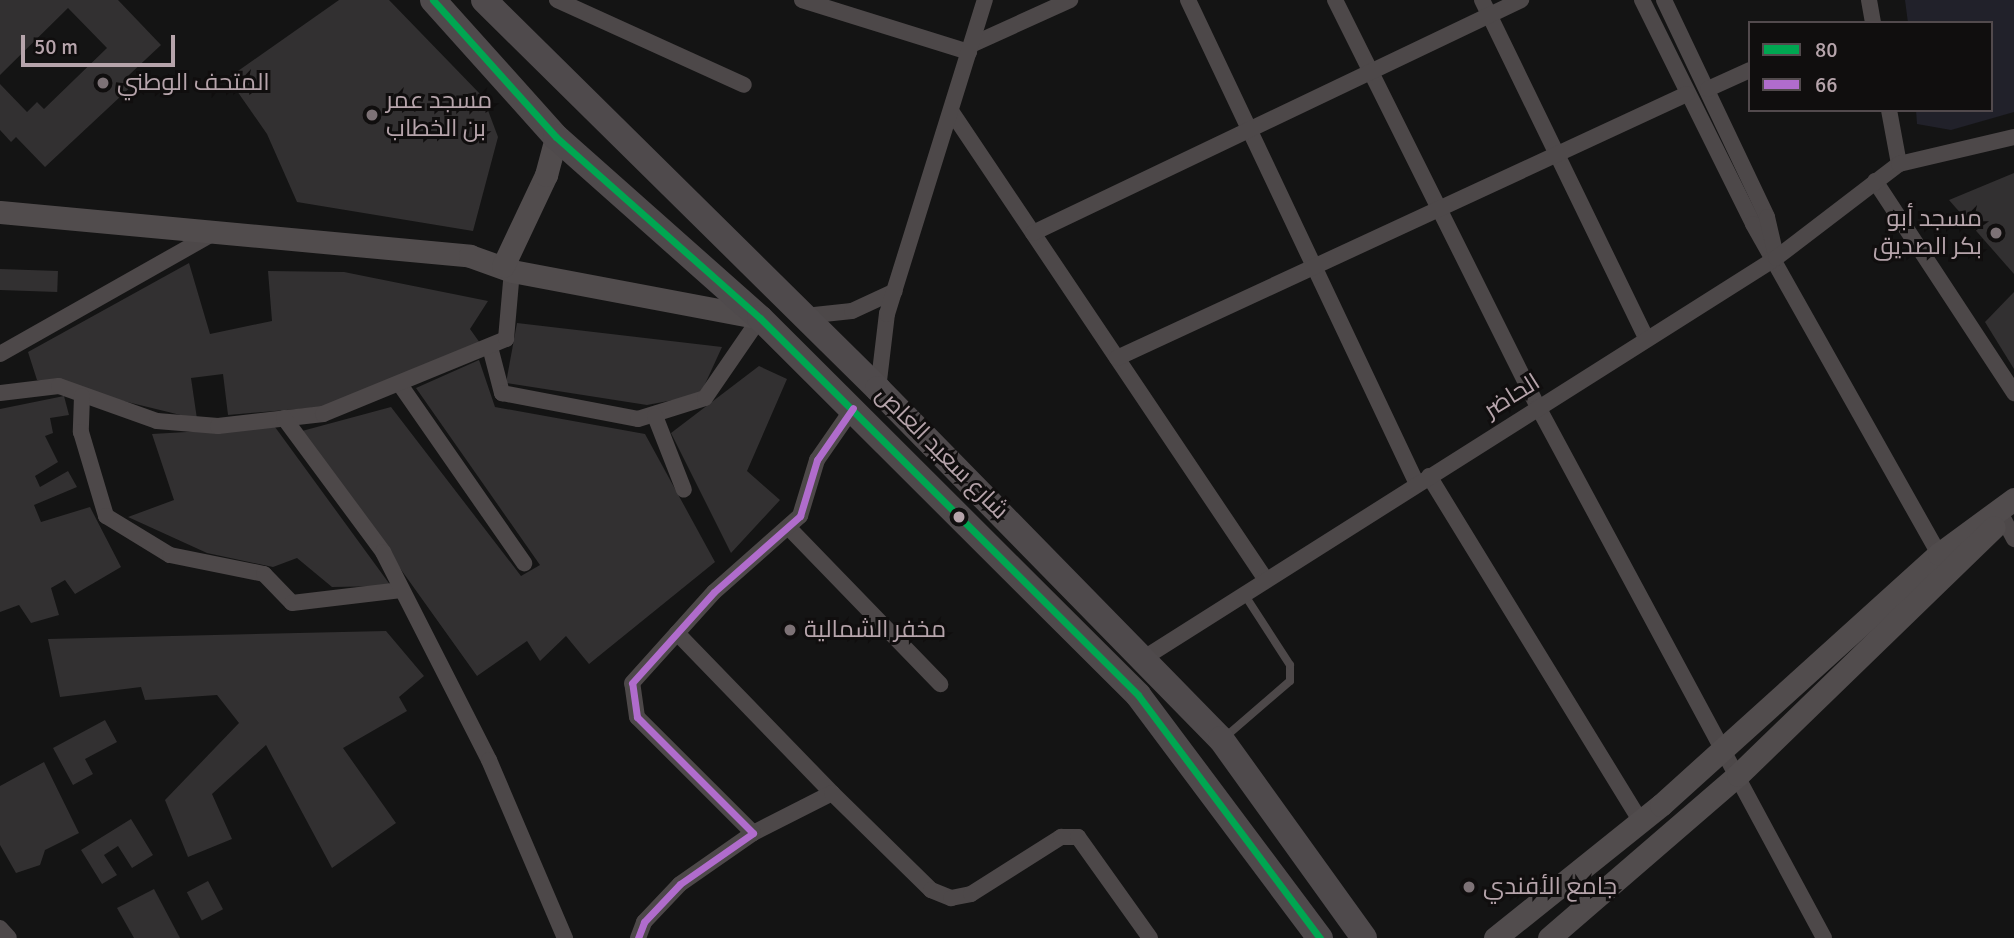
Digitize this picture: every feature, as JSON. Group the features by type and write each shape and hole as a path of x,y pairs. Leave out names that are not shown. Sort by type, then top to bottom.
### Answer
{"main road":[{"path":"433,0 556,137 760,318 1138,695 1320,938"},
{"name":"شارع سعيد العاص","path":"484,0 878,389 1221,739 1364,938"},
{"path":"507,268 547,175 556,137"},
{"path":"0,212 212,234 470,256 507,268 760,318"},
{"path":"1495,938 1641,822 1939,554 2011,515"},
{"path":"1549,938 1738,775 2011,515"}],"street":[{"path":"557,0 744,85"},
{"path":"802,0 970,49 1070,0"},
{"path":"878,389 881,339 985,0"},
{"path":"1188,0 1314,267 1423,480 1641,822"},
{"path":"1335,0 1538,407 1824,938"},
{"path":"1033,233 1371,71 1486,7 1521,0"},
{"path":"1642,0 1688,94 1939,554"},
{"path":"1664,0 1767,217 1776,258"},
{"path":"1486,7 1646,338"},
{"path":"1708,89 1748,71"},
{"path":"1117,358 1688,94"},
{"path":"951,111 1266,580"},
{"path":"1889,112 1899,164 2014,137"},
{"name":"الحاضر","path":"1144,658 1776,258 1899,164"},
{"path":"1875,181 2014,393"},
{"path":"0,354 212,234"},
{"path":"0,393 59,386 158,422 218,426 323,414 401,386 506,339 507,268"},
{"path":"805,316 852,311 895,291"},
{"path":"490,347 502,393 638,419 655,416 705,398 760,318"},
{"path":"401,386 524,564"},
{"path":"82,396 81,432 106,516 170,555 264,574 292,603 401,590"},
{"path":"753,833 637,717 632,683 677,633 800,516 817,460 853,408"},
{"path":"655,416 684,490"},
{"path":"284,418 383,552 489,760 565,938"},
{"path":"788,527 940,684"},
{"path":"677,633 832,793 931,890 951,898 971,894 1061,837 1078,837 1150,938"},
{"path":"638,938 643,922 680,884 753,833 832,793"},
{"path":"0,928 9,938"}],"lane":[{"path":"1221,739 1290,681 1290,665 1244,594"}],"shaded area":[{"path":"1905,0 2014,0 2014,112 1951,130 1917,124 1916,112 1993,112 1993,21 1908,21"}],"building":[{"name":"المتحف الوطني","path":"0,0 118,0 161,45 129,75 136,82 45,167 16,137 11,142 0,130 0,84 27,112 37,102 44,109 107,48 68,8 0,75"},
{"name":"مسجد عمر بن الخطاب","path":"339,0 389,0 483,97 498,137 473,231 297,202 267,134 228,78"},
{"name":"مسجد أبو بكر الصديق","path":"2014,173 2014,274 1949,200"},
{"path":"189,263 210,334 272,321 268,271 344,272 488,301 470,329 480,343 322,407 228,415 223,374 191,378 197,419 37,380 28,352"},
{"path":"0,269 58,271 57,292 0,290"},
{"path":"2014,292 2014,369 1985,322"},
{"path":"517,323 722,347 700,395 647,405 506,383"},
{"path":"479,360 495,407 645,434 715,562 589,664 566,636 540,661 527,641 477,676 302,431 391,407 521,576 540,565 416,388"},
{"path":"759,366 787,379 747,471 780,500 731,553 671,433"},
{"path":"64,396 69,415 50,418 53,433 45,436 58,462 35,476 40,487 68,471 77,487 34,505 41,522 90,507 121,567 75,594 65,580 51,588 59,615 31,623 19,605 0,612 0,409"},
{"path":"275,427 391,586 332,587 297,558 273,567 207,553 128,517 174,500 152,434"},
{"path":"386,631 424,676 399,697 407,711 343,748 396,823 332,868 266,745 212,794 232,839 188,857 165,800 239,723 217,695 145,700 141,687 60,697 48,639"},
{"path":"105,720 117,742 85,759 93,774 73,785 53,748"},
{"path":"44,762 79,833 45,850 40,865 16,873 0,845 0,786"},
{"path":"131,819 153,855 132,868 118,846 104,855 117,875 102,884 81,850"},
{"path":"208,881 223,909 202,921 187,892"},
{"path":"154,889 180,938 134,938 117,908"}],"transit line":[{"name":"80","path":"433,0 556,137 760,318 1138,695 1320,938"},
{"name":"66","path":"638,938 644,922 680,884 753,833 637,717 632,683 714,592 800,516 817,460 853,408"}],"place":[{"name":"المتحف الوطني","path":"103,83"},
{"name":"مسجد عمر بن الخطاب","path":"372,115"},
{"name":"مسجد أبو بكر الصديق","path":"1996,233"},
{"name":"مخفر الشمالية","path":"790,630"},
{"name":"جامع الأفندي","path":"1469,887"}]}
